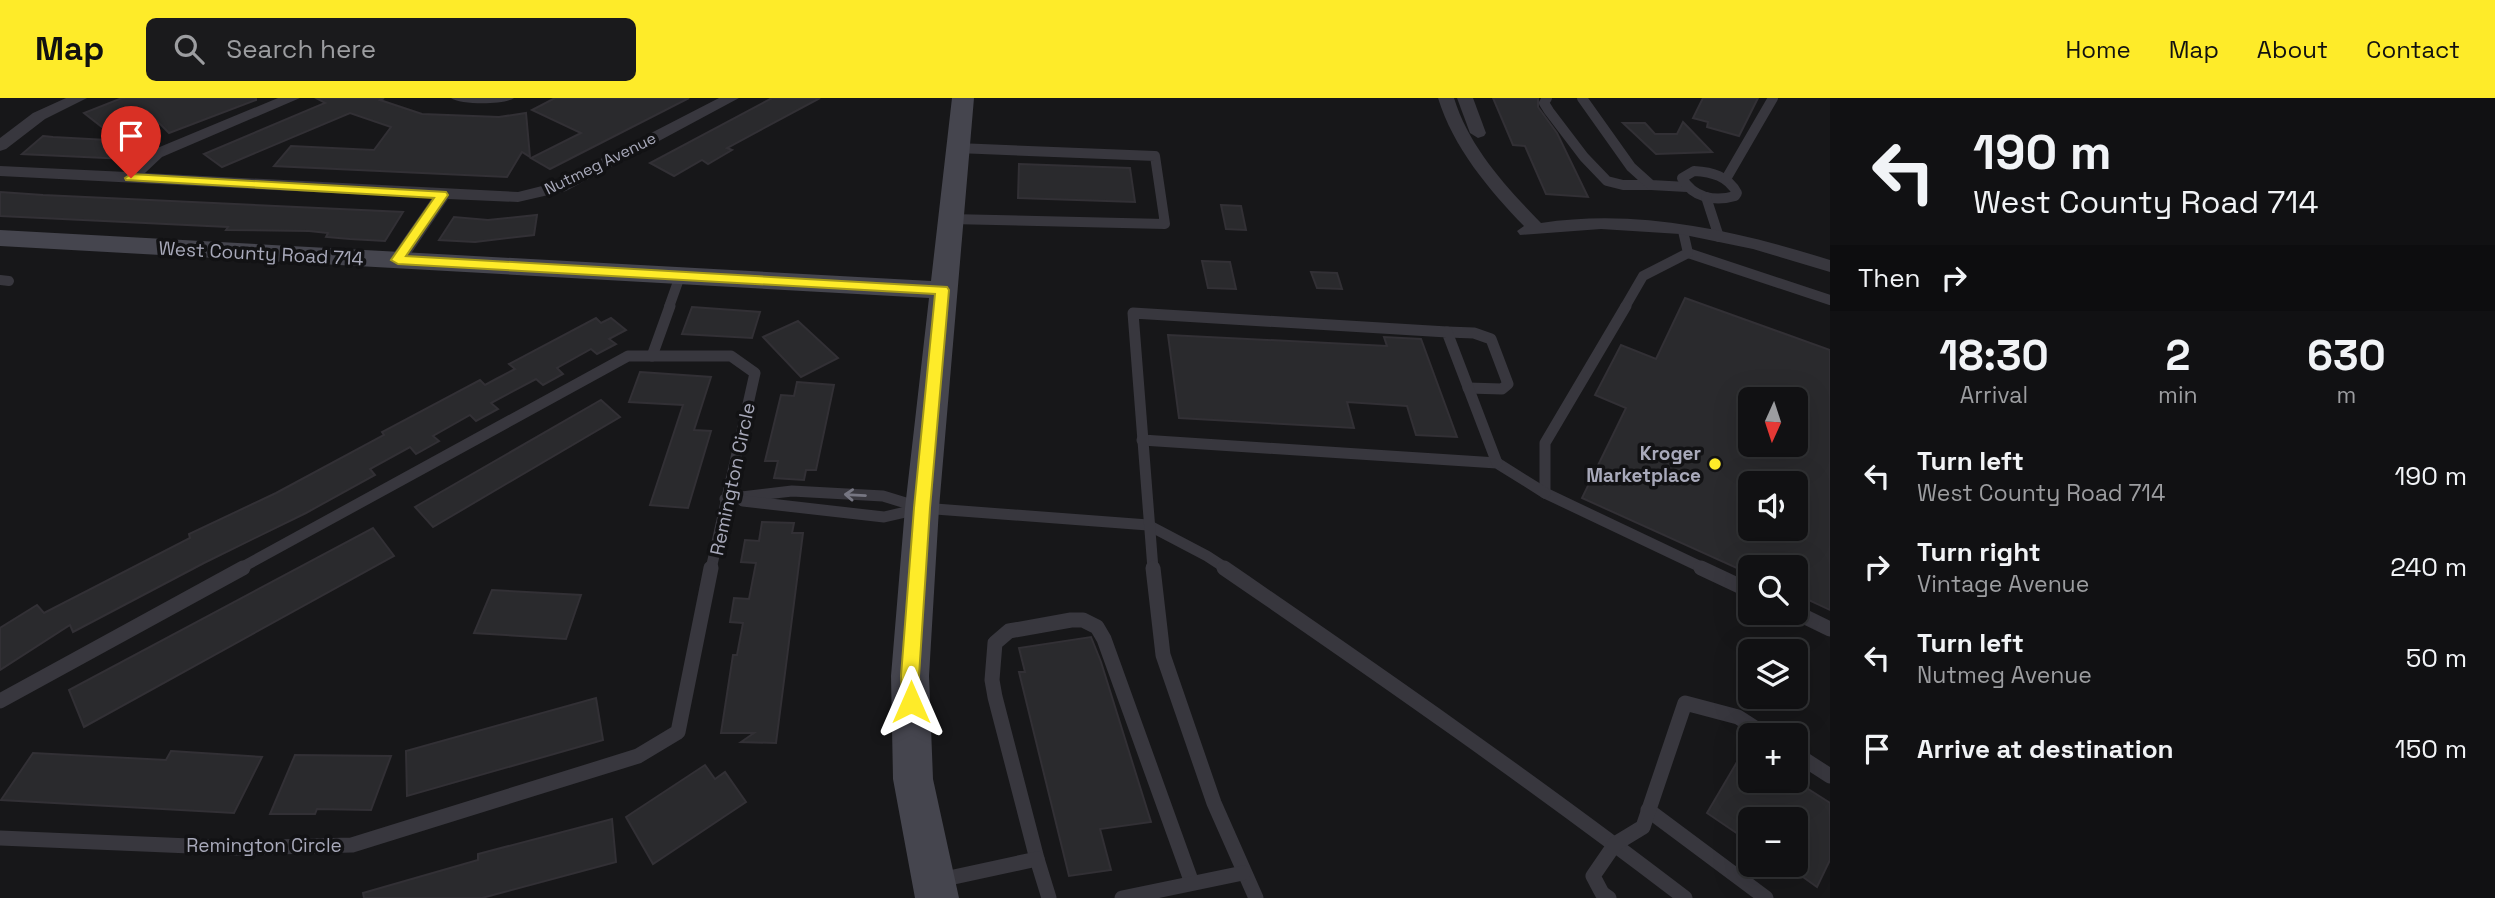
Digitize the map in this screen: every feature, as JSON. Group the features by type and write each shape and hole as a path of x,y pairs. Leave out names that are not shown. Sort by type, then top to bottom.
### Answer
{"street":[{"path":"0,146 39,117 79,98"},
{"path":"131,178 156,154 292,98"},
{"path":"459,98 506,98"},
{"name":"Nutmeg Avenue","path":"0,171 518,197 559,187 731,98"},
{"path":"935,890 913,779 910,676 922,508 963,98"},
{"path":"1446,98 1466,139 1491,177 1538,229"},
{"path":"1465,98 1479,137 1512,184 1538,229"},
{"path":"398,260 442,195"},
{"path":"1538,229 1563,223 1625,224 1684,231 1754,242 1830,267"},
{"name":"West County Road 714","path":"2,240 942,290"}],"lane":[{"path":"1547,98 1544,103 1548,109 1601,178 1624,186 1687,187 1706,197 1721,199 1735,196 1736,188 1726,179 1702,171 1688,173 1682,178 1687,187"},
{"path":"1573,98 1582,98 1630,167 1651,185"},
{"path":"1726,179 1773,98"},
{"path":"950,219 1165,224 1155,156 957,148"},
{"path":"1706,197 1718,237"},
{"path":"1684,231 1688,253"},
{"path":"1545,493 1545,443 1643,276 1688,253 1830,300"},
{"path":"652,356 680,276"},
{"path":"1256,898 1213,803 1163,655 1148,525 1133,313 1474,333 1491,339 1508,384 1502,388 1468,388"},
{"path":"1447,332 1497,463"},
{"name":"Remington Circle","path":"0,701 628,356 731,356 755,373 725,499 678,732 638,756 352,845 238,848 0,838"},
{"path":"1142,440 1497,463 1545,493 1738,585"},
{"path":"725,499 792,491 883,496 922,508 1148,525 1207,556 1615,844 1685,898"},
{"path":"725,499 790,509 884,517 922,508"},
{"path":"1808,619 1830,629"},
{"path":"1049,898 995,697 992,680 995,643 1009,631 1083,620 1097,627 1104,639 1192,883"},
{"path":"1609,898 1602,892 1593,876 1615,844 1643,827 1685,703 1738,717 1747,723"},
{"path":"1808,762 1830,776"},
{"path":"1648,810 1766,898"},
{"path":"935,890 1037,859"},
{"path":"1122,898 1243,873"}],"building":[{"path":"122,98 256,100 169,133 146,110 102,127 84,113"},
{"path":"316,98 384,98 380,100 422,114 499,117 526,113 530,157 522,152 507,177 274,166 291,146 374,150 391,127 350,113 222,167 204,154 325,103"},
{"path":"555,98 689,98 550,169 531,158 581,133 532,110"},
{"path":"772,98 820,98 727,148 732,150 708,164 702,160 674,176 650,163"},
{"path":"1493,98 1538,98 1538,107 1557,133 1588,197 1546,194 1525,146 1513,145"},
{"path":"1703,98 1758,98 1739,136 1707,127 1708,122 1693,118"},
{"path":"1683,122 1712,152 1656,154 1623,123 1645,123 1655,134 1677,134"},
{"path":"43,136 146,142 127,159 22,154"},
{"path":"1019,164 1130,168 1135,202 1018,198"},
{"path":"0,192 403,212 385,241 326,237 328,233 309,231 226,230 228,227 0,216"},
{"path":"1221,205 1241,206 1246,230 1226,229"},
{"path":"537,215 534,235 475,242 439,240 454,217 488,220"},
{"path":"1202,261 1230,262 1236,289 1208,288"},
{"path":"1311,272 1337,273 1342,289 1317,288"},
{"name":"Kroger Marketplace","path":"1685,298 1830,350 1830,610 1808,600 1808,555 1738,555 1738,569 1582,498 1626,408 1595,395 1621,345 1656,359"},
{"path":"692,307 760,312 752,338 682,334"},
{"path":"596,318 601,323 611,318 626,330 609,339 616,344 597,354 591,349 557,368 563,374 543,385 536,379 491,403 498,409 476,421 470,415 433,436 439,441 416,454 410,447 370,469 375,475 306,513 73,632 70,625 0,670 0,628 37,605 44,613 190,538 189,534 276,493 480,380 485,385 515,369 509,364"},
{"path":"798,321 838,358 801,377 763,337"},
{"path":"1168,335 1387,346 1384,337 1421,339 1457,437 1416,435 1407,406 1347,402 1354,428 1179,418"},
{"path":"640,372 711,377 694,430 711,431 688,508 650,505 683,405 629,402"},
{"path":"797,382 834,385 816,470 806,470 804,480 774,478 778,461 765,461 781,395 794,396"},
{"path":"601,400 620,417 433,527 415,507"},
{"path":"762,522 794,523 792,533 803,533 776,743 741,742 754,733 721,733 733,655 737,655 743,623 730,622 734,598 749,599 756,563 741,562 745,540 759,541"},
{"path":"373,528 394,556 84,727 69,690"},
{"path":"492,590 581,595 566,639 474,633"},
{"path":"1091,637 1151,822 1100,829 1111,870 1069,876 1019,672 1025,672 1019,648"},
{"path":"596,698 603,740 407,796 406,751"},
{"path":"171,751 262,757 234,813 1,800 33,753 166,760"},
{"path":"295,755 391,756 371,810 317,809 315,814 270,814"},
{"path":"1738,760 1738,793 1808,793 1808,789 1830,803 1830,860 1817,887 1803,877 1808,877 1808,807 1738,807 1738,834 1707,813"},
{"path":"705,765 715,779 725,772 746,802 653,864 626,817"},
{"path":"612,819 616,862 482,898 364,898 363,893 478,860 478,854"}],"place":[{"name":"Kroger Marketplace","path":"1715,464"}],"route":[{"path":"131,178 442,195 398,260 942,290 922,508 910,676 911,702"}]}
